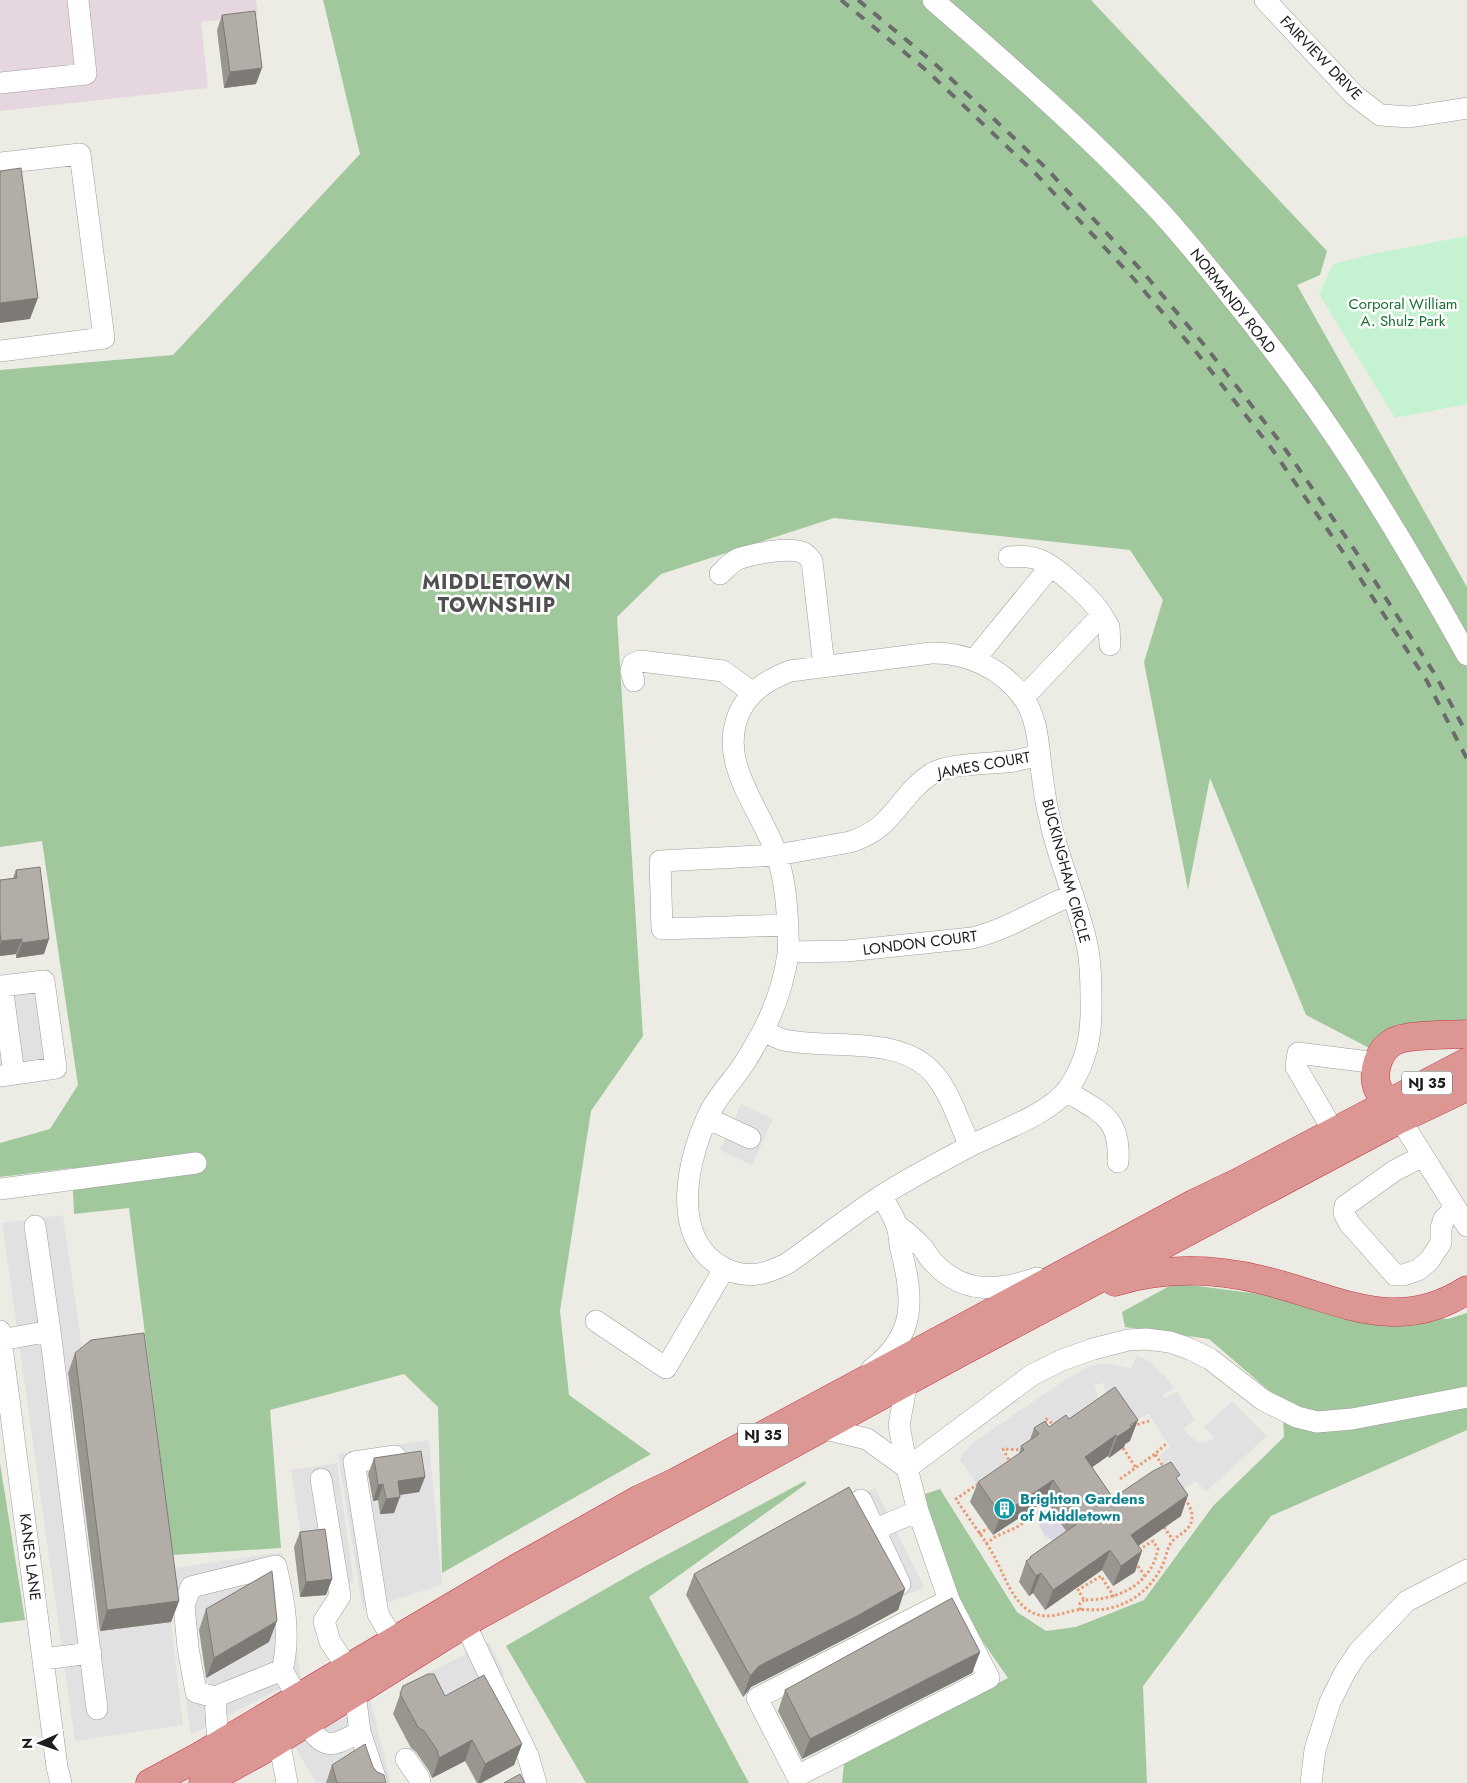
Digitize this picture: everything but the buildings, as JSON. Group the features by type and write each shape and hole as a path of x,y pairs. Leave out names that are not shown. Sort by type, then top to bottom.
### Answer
{"highway":[{"path":"1394,1111 1378,1087 1376,1074 1378,1062 1384,1050 1394,1041 1406,1038 1467,1034"},
{"name":"NJ 35","path":"150,1783 218,1746 302,1710 351,1680 464,1624 821,1428 1065,1298 1394,1111 1467,1062"},
{"name":"NJ 35","path":"351,1680 394,1641 512,1571 632,1504 1195,1203 1334,1132 1467,1087"},
{"path":"1065,1298 1131,1277 1164,1271 1190,1270 1217,1272 1261,1280 1355,1307 1383,1312 1404,1313 1429,1309 1467,1290"},
{"name":"NJ 35","path":"203,1783 279,1740 302,1710"}],"street":[{"path":"0,83 86,74 78,0"},
{"name":"NORMANDY ROAD","path":"933,0 1014,70 1088,138 1153,204 1213,274 1246,315 1340,443 1418,567 1467,655"},
{"name":"FAIRVIEW DRIVE","path":"1265,0 1354,95 1380,115 1410,117 1467,108"},
{"path":"0,163 80,154 104,338 0,351"},
{"path":"720,574 728,564 739,559 771,551 790,550 804,553 812,561 824,666"},
{"path":"1009,557 1021,556 1040,560 1050,566 1096,606 1109,627 1110,645"},
{"path":"975,660 1050,566"},
{"path":"1024,698 1102,615"},
{"name":"BUCKINGHAM CIRCLE","path":"931,653 952,654 975,660 1000,674 1024,698 1038,732 1049,819 1056,848 1073,895 1088,950 1091,1015 1087,1054 1077,1075 1066,1091 1052,1104 1036,1114 970,1146 882,1196 788,1263 772,1272 758,1275 742,1274 724,1269 701,1249 692,1234 688,1209 690,1174 696,1146 707,1118 763,1031 777,999 788,952 788,925 784,883 777,855 766,826 740,776 733,747 733,734 737,718 745,702 753,693 773,678 790,671 931,653"},
{"path":"634,681 631,671 634,664 640,661 723,671 753,693"},
{"name":"JAMES COURT","path":"788,925 662,929 660,861 777,855 861,839 874,832 888,820 916,787 937,770 1014,761 1040,755"},
{"name":"LONDON COURT","path":"788,952 847,951 972,938 1005,928 1052,903 1073,895"},
{"path":"763,1031 784,1040 879,1048 902,1052 914,1057 927,1066 939,1081 970,1146"},
{"path":"1334,1132 1296,1067 1298,1053 1378,1062"},
{"path":"1066,1091 1106,1116 1115,1132 1119,1150 1118,1162"},
{"path":"1394,1111 1467,1226"},
{"path":"707,1118 750,1138"},
{"path":"1423,1156 1394,1171 1345,1206 1344,1213 1349,1223 1395,1275 1403,1275 1418,1270 1429,1261 1441,1244 1441,1228 1444,1219 1455,1209"},
{"path":"0,1188 196,1163"},
{"path":"842,1392 889,1355 899,1342 907,1323 910,1299 908,1275 900,1248 897,1225 882,1196"},
{"path":"897,1225 912,1236 932,1262 944,1273 972,1287 998,1288 1014,1286 1089,1260"},
{"path":"35,1226 50,1331 97,1709"},
{"path":"596,1321 666,1368 724,1269"},
{"path":"1,1336 50,1331"},
{"name":"KANES LANE","path":"1,1336 57,1767 61,1783"},
{"path":"907,1468 1032,1376 1062,1360 1093,1349 1128,1340 1146,1339 1170,1342 1190,1349 1210,1359 1264,1400 1297,1417 1318,1422 1352,1419 1467,1397"},
{"path":"907,1382 899,1426 918,1511 949,1600 989,1678 797,1776 757,1698 949,1600"},
{"path":"821,1428 867,1440 907,1468"},
{"path":"394,1641 378,1614 354,1462 395,1456"},
{"path":"321,1479 340,1596 324,1621 330,1642 351,1680 360,1732 377,1783"},
{"path":"861,1500 900,1584"},
{"path":"876,1529 918,1511"},
{"path":"282,1670 215,1697 196,1692 188,1648 184,1605 191,1587 276,1566 282,1593 287,1652 282,1670 302,1710 319,1740 328,1744 338,1744 360,1732"},
{"path":"1312,1783 1315,1750 1330,1702 1345,1672 1359,1651 1407,1601 1467,1570"},
{"path":"464,1624 528,1756 530,1781"},
{"path":"43,1659 91,1653"},
{"path":"215,1697 218,1746"},
{"path":"279,1740 287,1783"},
{"path":"406,1759 419,1778 420,1783"}],"path":[{"path":"1131,1417 1136,1425 1149,1421"},
{"path":"1044,1430 1046,1419 1049,1420 1056,1430"},
{"path":"1120,1479 1166,1444"},
{"path":"1122,1448 1136,1468"},
{"path":"1003,1467 1010,1462 1003,1450 1026,1450"},
{"path":"1155,1454 1165,1470"},
{"path":"981,1482 956,1499 994,1555 1003,1578 1013,1593 1030,1611 1045,1616 1115,1607 1138,1596 1158,1574 1173,1540 1187,1530 1192,1520 1191,1508 1181,1492"},
{"path":"986,1544 994,1537 1017,1527 1036,1514"},
{"path":"1164,1527 1173,1540"},
{"path":"979,1534 988,1528"},
{"path":"1080,1610 1080,1603 1084,1600 1114,1597 1130,1589 1145,1576 1157,1555 1158,1549 1153,1541 1130,1556 1145,1576"},
{"path":"1133,1569 1138,1566"},
{"path":"1084,1600 1078,1590 1101,1576 1114,1597"}],"shaded area":[{"path":"0,0 256,0 258,15 201,22 208,88 0,111"},
{"path":"50,969 66,1077 0,1088 0,976"},
{"path":"741,1104 773,1119 752,1165 720,1150"},
{"path":"63,1215 84,1361 66,1375 100,1631 171,1622 183,1725 75,1741 2,1223"},
{"path":"1137,1355 1149,1361 1167,1378 1174,1388 1163,1395 1163,1397 1165,1398 1177,1392 1195,1420 1183,1429 1196,1441 1208,1442 1214,1437 1204,1427 1232,1401 1267,1436 1206,1492 1196,1481 1182,1490 1159,1456 1170,1447 1149,1414 1135,1421 1105,1397 1103,1383 1094,1385 1099,1399 1056,1428 1048,1417 1045,1417 1043,1428 1022,1449 1012,1450 1001,1447 1000,1450 1008,1461 976,1483 960,1460 963,1453 975,1441 1071,1376 1090,1366 1101,1364 1131,1368"},
{"path":"429,1440 442,1585 363,1610 338,1454","holes":["415,1467 392,1496 394,1513 380,1514 378,1500 366,1501 362,1474"]},
{"path":"337,1463 354,1583 328,1587 302,1542 291,1470"},
{"path":"875,1488 924,1587 895,1601 847,1502"},
{"path":"1046,1499 1066,1532 1058,1544 1044,1535 1033,1509 1035,1507 1038,1511 1045,1506 1043,1502"},
{"path":"282,1552 301,1678 191,1735 167,1569","holes":["264,1592 269,1642 199,1682 192,1634"]},
{"path":"489,1642 505,1675 434,1711 418,1678"},
{"path":"370,1698 391,1783 373,1783 360,1763 328,1783 316,1783 295,1747"}],"green space":[{"path":"323,0 1091,0 1327,251 1320,275 1297,285 1467,587 1467,1019 1402,1053 1373,1050 1306,1015 1210,778 1188,890 1144,662 1163,600 1130,550 834,518 661,574 617,617 643,1036 591,1111 560,1311 569,1395 651,1454 442,1573 438,1407 404,1374 270,1410 281,1548 173,1555 129,1208 74,1214 72,1168 0,1177 0,1143 50,1129 78,1085 42,841 0,847 0,370 173,355 360,154"},
{"name":"Corporal William A. Shulz Park","path":"1467,236 1467,404 1395,418 1319,294 1333,264 1372,254"},
{"path":"1175,1283 1448,1319 1467,1313 1467,1430 1271,1516 1143,1686 1147,1783 842,1783 844,1764 1008,1678 965,1616 922,1495 940,1489 1017,1612 1046,1631 1076,1627 1144,1600 1213,1506 1284,1437 1282,1402 1209,1339 1125,1327 1122,1312"},
{"path":"0,1463 25,1620 0,1623"},
{"path":"805,1481 806,1484 649,1597 749,1783 586,1783 506,1646 642,1568"}],"railway":[{"path":"841,0 926,70 1037,175 1134,279 1197,353 1272,449 1347,558 1427,681 1467,759"},
{"path":"858,0 933,62 1045,167 1142,271 1205,346 1281,443 1356,552 1436,676 1467,734"}],"place":[{"name":"Brighton Gardens of Middletown","path":"1004,1508"}],"district":[{"name":"MIDDLETOWN TOWNSHIP","path":"497,594"}]}
